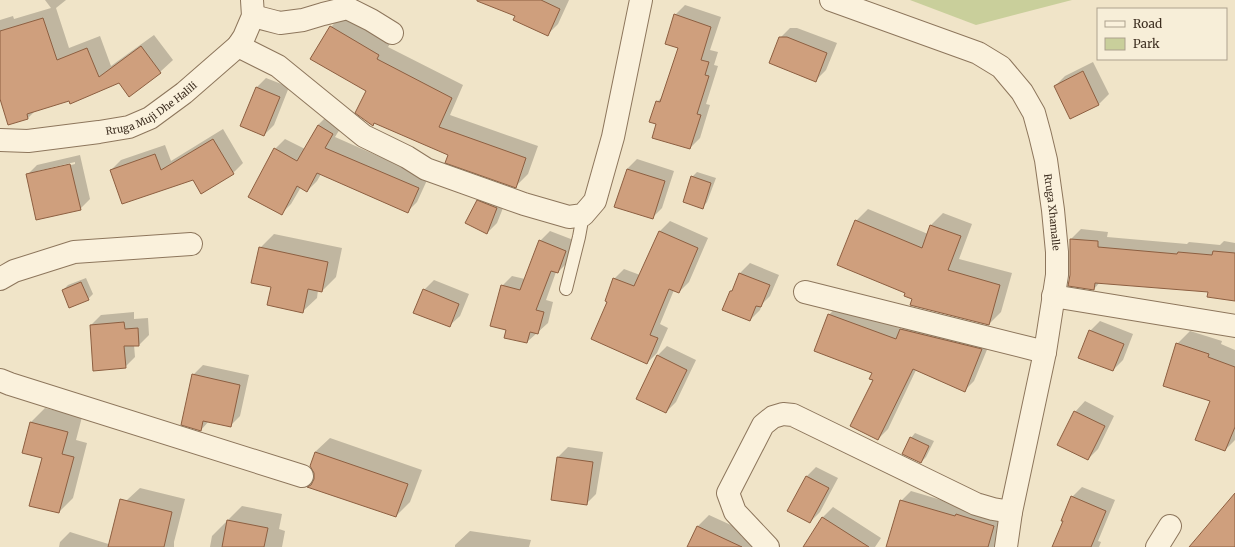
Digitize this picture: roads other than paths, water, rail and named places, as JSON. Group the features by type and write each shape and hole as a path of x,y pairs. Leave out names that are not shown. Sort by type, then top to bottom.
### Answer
{"street":[{"path":"238,46 278,66 364,136 407,157 426,169 524,204 569,217 583,215 595,202 613,137 641,0"},
{"name":"Rruga Xhamalle","path":"831,0 978,53 1000,67 1022,92 1034,113 1046,160 1053,210 1057,252 1057,275 1045,352 1006,547"},
{"path":"252,8 280,23 304,20 347,8 392,33"},
{"name":"Rruga Muji Dhe Halili","path":"0,140 28,141 130,127 150,118 184,93 238,46 244,37 252,8"},
{"path":"0,279 14,271 74,252 191,244"},
{"path":"805,292 1045,352"},
{"path":"1053,296 1235,326"},
{"path":"0,380 302,476"},
{"path":"768,547 736,512 728,493 763,426 773,417 783,414 800,419 976,504 1012,512"},
{"path":"1157,547 1170,526"}],"lane":[{"path":"566,289 583,215"}]}
